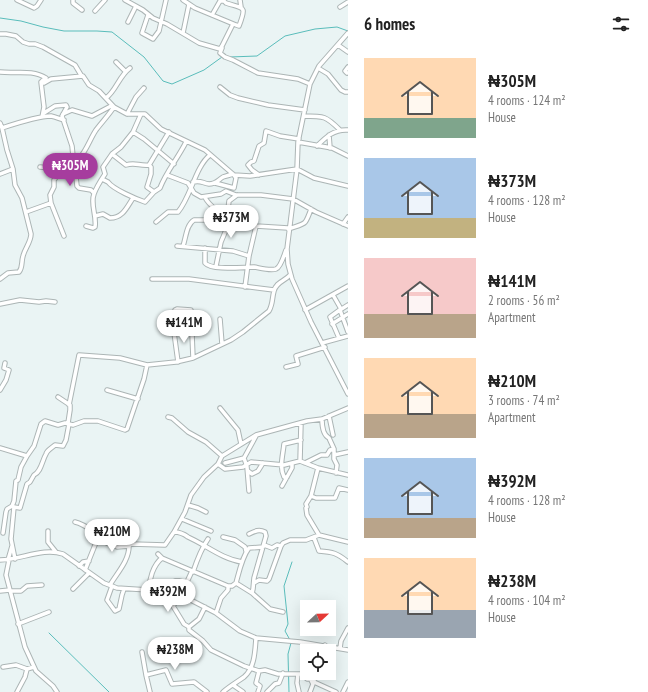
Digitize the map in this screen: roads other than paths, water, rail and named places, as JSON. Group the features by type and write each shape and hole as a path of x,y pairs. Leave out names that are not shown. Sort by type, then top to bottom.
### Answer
{"street":[{"path":"17,0 34,8 38,6 41,0"},
{"path":"73,0 73,3 82,10"},
{"path":"95,11 105,0"},
{"path":"125,0 153,18 199,43 220,49 222,46"},
{"path":"148,15 142,33 153,39 159,31 160,21 166,0"},
{"path":"183,0 212,15 239,26 244,13 240,0"},
{"path":"212,15 220,1 224,0 226,3 241,7"},
{"path":"340,7 348,2"},
{"path":"183,33 189,4"},
{"path":"128,22 136,6"},
{"path":"233,24 220,53 225,57 258,73 298,79 310,84"},
{"path":"348,33 318,68 310,84 299,141 297,169 288,228 287,249 290,275 305,310 348,394"},
{"path":"0,34 16,36 23,42 43,47 75,65 91,87 99,91 112,107 127,114 141,114 148,116 156,126 205,150 234,174 241,176 259,175 297,169 314,178 348,186"},
{"path":"338,45 348,52"},
{"path":"116,62 125,71"},
{"path":"346,73 345,71 348,67"},
{"path":"106,98 112,94 125,71 130,68"},
{"path":"318,68 328,74 341,90 348,93"},
{"path":"0,72 9,74 18,72 40,74 46,78 41,82"},
{"path":"41,82 44,83 52,79 82,76"},
{"path":"41,82 44,107 42,117"},
{"path":"220,87 230,95 238,98 268,105 305,110"},
{"path":"127,114 136,97 144,88"},
{"path":"44,113 55,106 66,105 67,107 63,114 72,146 73,156 77,159 78,166 76,177 78,186 79,188 90,190 94,193"},
{"path":"44,107 50,109"},
{"path":"63,114 72,110 92,116 112,107"},
{"path":"40,167 60,169 77,159 86,151 97,130 112,107"},
{"path":"86,226 93,228 95,227 93,200 94,193 105,174 103,167 112,154 121,147 133,132 141,114"},
{"path":"2,128 12,124 42,117 52,116 64,120"},
{"path":"304,116 323,117 330,120 340,130"},
{"path":"0,123 13,168 15,185 22,198 26,212 31,239 22,259 23,266 19,272 8,273 0,279"},
{"path":"317,146 329,134 340,130 348,130"},
{"path":"259,175 248,165 254,161 259,146 264,143 266,131 317,146 330,148 348,156"},
{"path":"133,132 174,164"},
{"path":"148,166 162,146 169,132"},
{"path":"329,134 330,148"},
{"path":"102,179 119,190 145,202 160,188 162,182 167,176 186,142"},
{"path":"112,154 126,165 132,163 151,167 152,174 147,184 148,187 154,192"},
{"path":"156,222 168,212 178,212 188,198 204,161 210,155"},
{"path":"0,174 13,168"},
{"path":"60,169 54,180 54,187 50,195 51,204 64,236"},
{"path":"215,183 222,178 234,174"},
{"path":"167,176 188,183 198,180 208,184 215,183 234,188 236,178 234,174"},
{"path":"188,183 197,195 205,197 228,191"},
{"path":"222,185 228,191 237,195 261,195 293,199 348,226"},
{"path":"220,221 227,217 229,201 237,195"},
{"path":"205,197 217,212 220,221"},
{"path":"95,216 103,214 110,218 120,216 134,198"},
{"path":"26,212 51,204"},
{"path":"183,246 186,242 185,237 189,227 194,220 220,221 256,226 288,228 304,224 308,220 311,209"},
{"path":"343,224 348,216"},
{"path":"216,266 229,223"},
{"path":"245,287 249,256 256,226"},
{"path":"177,246 220,249 249,256"},
{"path":"205,248 206,265 233,268 276,269 287,249"},
{"path":"15,559 11,535 14,506 20,508 27,484 40,469 46,452 55,445 63,446 66,440 70,410 69,405 79,355 120,358 147,364 178,362 193,358 244,332 270,310 272,307 274,290 278,283 290,275"},
{"path":"152,279 189,279 274,290"},
{"path":"305,310 348,286"},
{"path":"333,295 340,305 340,310 348,332"},
{"path":"0,304 20,300 55,302"},
{"path":"339,338 330,317 348,305"},
{"path":"178,362 173,325 175,310 177,309 191,310 191,339 193,358"},
{"path":"332,324 348,314"},
{"path":"220,319 222,344"},
{"path":"322,343 348,336"},
{"path":"286,367 298,364 296,356 325,348"},
{"path":"0,390 6,380 9,370 4,368 5,362"},
{"path":"11,535 8,533 2,534 2,524 7,509 12,506 14,501 16,481 18,480 21,467 34,446 41,424 45,421 55,425 68,423 73,425 84,421 98,421 125,430 127,429 138,399 147,364"},
{"path":"107,390 138,399"},
{"path":"58,397 69,405"},
{"path":"220,408 238,430 241,444"},
{"path":"97,539 116,547 129,546 131,544 165,545 182,518 191,495 199,482 218,464 221,457 256,435 329,416 348,408"},
{"path":"329,416 333,435"},
{"path":"168,417 172,418 196,437 206,442 221,457 223,462 229,468"},
{"path":"322,418 324,432 329,438 334,449 334,459 337,465 336,473"},
{"path":"300,460 301,423"},
{"path":"256,435 244,458 250,474 257,472 264,463"},
{"path":"287,477 283,476 282,465 284,444 301,440"},
{"path":"0,448 27,456"},
{"path":"305,463 321,455 327,455 330,450 334,449"},
{"path":"334,455 348,452"},
{"path":"225,463 244,458"},
{"path":"218,464 225,469 247,467 253,462 282,465 292,464 300,460"},
{"path":"300,460 318,468 348,475"},
{"path":"282,486 292,468 292,464"},
{"path":"247,467 249,491"},
{"path":"318,468 311,496 306,504 306,510 307,515 318,531 319,536"},
{"path":"311,496 316,498 334,498 339,488 348,490"},
{"path":"188,505 206,512"},
{"path":"182,518 212,530"},
{"path":"75,522 86,526 90,531 99,535 85,570"},
{"path":"249,534 256,530 264,531 266,536 254,578 252,593"},
{"path":"48,531 48,542 56,552"},
{"path":"174,532 183,534 204,544 228,559 242,562"},
{"path":"254,583 259,580 267,581 269,579 283,543 290,540 314,538 319,536 348,542"},
{"path":"223,537 237,541 245,547 246,551"},
{"path":"314,538 317,550 340,555 348,562"},
{"path":"208,539 204,544 200,557 196,560 193,571 181,595 173,606 184,624 189,627 190,632 203,641 211,650 259,671 265,670 278,674 298,674 297,683 299,692"},
{"path":"12,544 6,575 18,624 25,647 36,671 53,686 57,692"},
{"path":"158,554 162,558 228,586 232,586 236,583 246,551 249,548 264,546 266,544 272,548 277,545 281,546"},
{"path":"124,589 119,609 115,611 107,600 111,585 129,553 129,546"},
{"path":"0,560 15,559 41,552 56,552 63,554 104,583 124,589 164,591 181,595 216,613 240,631 256,638 315,644"},
{"path":"149,590 149,584 156,564 162,558"},
{"path":"79,566 83,562 89,561"},
{"path":"73,589 89,573"},
{"path":"164,591 173,586 175,581 187,583"},
{"path":"236,583 252,593 270,609 283,612"},
{"path":"0,591 21,591 27,586 42,585"},
{"path":"216,613 221,598 228,590 228,586"},
{"path":"189,627 199,619 205,608"},
{"path":"18,624 49,612"},
{"path":"340,648 341,641 348,628"},
{"path":"223,692 245,676 251,668 256,638"},
{"path":"336,647 348,650"},
{"path":"142,652 150,692"},
{"path":"3,666 16,666 27,669 34,667"},
{"path":"19,691 27,669"},
{"path":"146,675 166,670 172,684 194,682 207,692"},
{"path":"258,692 260,686 256,683 256,680 259,671"},
{"path":"267,692 279,683 284,673"},
{"path":"310,692 314,680"},
{"path":"314,680 314,682 336,692"},
{"path":"343,692 348,682"},
{"path":"233,685 243,692"}],"waterway":[{"path":"0,18 21,21 64,31 112,32 144,57 163,81 172,84 204,70 222,57"},
{"path":"230,57 257,56 285,36 315,29 337,27 348,31"},
{"path":"290,640 285,631 288,624 284,586 292,562"},
{"path":"49,633 109,692"},
{"path":"289,692 288,654 291,643"}]}
